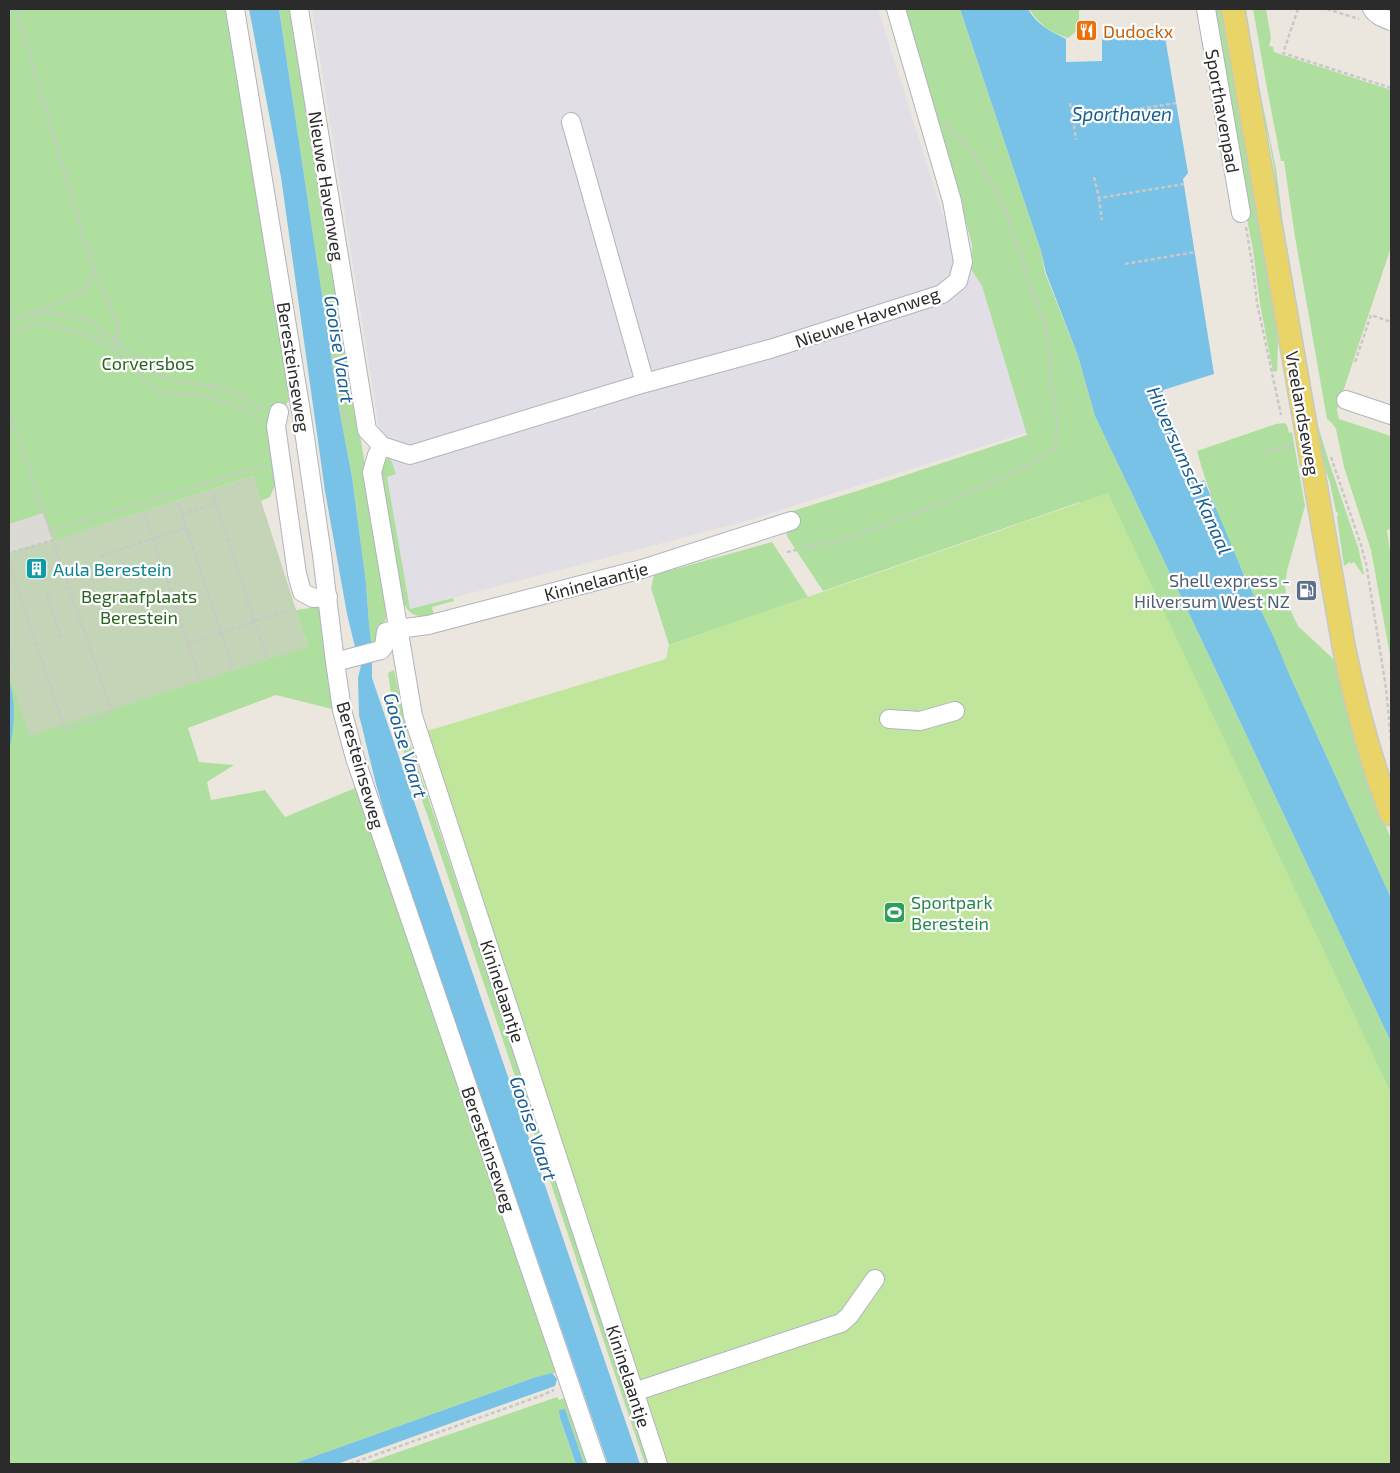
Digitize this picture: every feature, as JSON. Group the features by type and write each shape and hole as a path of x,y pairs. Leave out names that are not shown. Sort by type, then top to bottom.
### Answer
{"main road":[{"name":"Vreelandseweg","path":"1233,9 1344,648 1370,755 1391,814"}],"street":[{"name":"Beresteinseweg","path":"235,9 304,424 342,710 355,758 597,1464"},
{"name":"Nieuwe Havenweg","path":"299,9 367,430 382,446 410,455 645,383 770,349 942,294 958,281 963,262 952,201 896,9"},
{"name":"Sporthavenpad","path":"1206,9 1241,213"},
{"path":"1372,9 1382,18 1391,21"},
{"path":"571,122 645,383"},
{"path":"1346,400 1391,415"},
{"path":"304,424 278,419 281,464 297,574 302,592 313,598 328,597"},
{"path":"335,662 355,657 387,640 372,472 382,446"},
{"name":"Kininelaantje","path":"658,1464 387,640 428,625 642,569 791,522"},
{"path":"888,719 920,721 955,711"},
{"path":"634,1392 841,1324 850,1316 875,1279"}],"path":[{"path":"16,9 83,235 94,269 118,326 116,351"},
{"path":"1298,9 1283,53 1391,88"},
{"path":"1070,103 1076,140"},
{"path":"1073,119 1176,103"},
{"path":"787,552 849,538 977,490 1037,460 1056,446 1057,417 1050,378 1049,348 1045,324 1005,208 975,156 948,124 926,112"},
{"path":"1094,176 1102,220"},
{"path":"1099,198 1184,184"},
{"path":"1241,213 1245,222 1254,269 1257,303 1281,415"},
{"path":"1125,264 1195,252"},
{"path":"9,321 84,292 94,269"},
{"path":"31,314 60,313 86,319 162,376 174,381 217,388 237,394 278,419"},
{"path":"1355,362 1371,315 1391,322"},
{"path":"9,332 31,325 47,324 94,337 116,351 154,388 167,394 198,394 234,405 267,423 278,419"},
{"path":"9,410 112,714 65,730 9,562"},
{"path":"1262,453 1282,448"},
{"name":"Vreelandseweg","path":"1330,453 1366,563 1385,679 1391,741"},
{"path":"50,530 270,464 281,464"},
{"path":"213,495 266,657"},
{"path":"178,503 232,667"},
{"path":"182,514 216,503"},
{"path":"145,513 200,680"},
{"path":"101,556 186,528"},
{"path":"9,553 53,540"},
{"path":"46,591 62,639"},
{"path":"188,643 288,610"},
{"path":"350,1464 570,1384"}],"shaded area":[{"path":"312,9 878,9 951,241 991,288 1035,430 739,523 410,609"},
{"path":"43,513 53,540 9,553 9,524"}],"green space":[{"name":"Corversbos","path":"9,9 230,9 294,394 276,417 283,467 270,497 261,501 253,476 91,528 308,647 296,610 317,607 325,613 324,644 336,710 276,695 188,728 199,762 234,765 207,782 211,800 265,790 285,817 360,786 559,1372 533,1378 293,1464 9,1464"},
{"path":"279,9 290,9 372,515 385,582 386,619 372,649 366,583 352,477 339,408"},
{"path":"904,9 960,9 1041,251 1045,273 1078,356 1095,416 1391,1042 1391,1464 1080,502 823,591 788,538 780,517 786,513 1027,435 982,286 971,269 972,245"},
{"path":"1029,9 1079,9 1079,29 1068,38 1050,30 1037,20"},
{"path":"1210,9 1225,9 1275,305 1278,343 1277,371 1273,372 1260,304 1253,250"},
{"path":"1241,9 1246,9 1259,87 1276,168 1283,223 1318,426 1358,547 1363,575 1354,562 1344,566 1337,518 1338,513 1336,512 1330,483 1317,444 1278,220 1274,168 1269,139 1256,95"},
{"path":"1253,9 1266,9 1271,38 1269,46 1273,47 1274,52 1391,90 1391,247 1337,410 1339,419 1391,436 1391,529 1387,530 1391,558 1391,661 1371,550 1344,467 1336,429 1327,419 1295,237 1284,161 1281,161"},
{"path":"1284,423 1287,425 1289,433 1292,432 1305,506 1287,571 1285,586 1287,603 1298,626 1343,668 1372,791 1391,839 1391,898 1227,537 1197,451"},
{"path":"388,458 391,460 396,474 387,477 410,609 453,598 454,601 432,607 434,615 416,616 404,604 381,478 382,467"},
{"name":"Begraafplaats Berestein","path":"253,476 308,647 29,736 9,674 9,554"},
{"name":"Sportpark Berestein","path":"1108,493 1391,1093 1391,1464 663,1464 636,1386 427,731 666,659 669,645"},
{"path":"772,542 808,597 669,645 651,588 654,575"},
{"path":"394,670 408,738 653,1464 645,1464 427,814 397,733 388,673"},
{"path":"557,1397 559,1400 567,1397 591,1464 584,1464 565,1409 560,1418 576,1464 364,1464"}],"water":[{"name":"Gooise Vaart","path":"249,9 279,9 339,408 352,477 366,583 372,649 372,678 640,1464 608,1464 392,839 376,784 359,715 358,678 362,661 356,651 347,614 325,491 281,177"},
{"path":"960,9 1028,9 1040,23 1066,39 1066,62 1102,61 1102,33 1164,31 1188,173 1183,179 1214,374 1163,390 1164,408 1198,483 1204,480 1244,575 1391,898 1391,1042 1095,416 1078,356 1046,273 1041,251"},
{"path":"9,680 13,697 14,715 13,733 9,750"},
{"path":"552,1373 557,1379 555,1386 337,1464 293,1464 533,1378"},
{"path":"565,1409 584,1464 576,1464 560,1418 559,1410"}],"place":[{"name":"Dudockx","path":"1087,31"},
{"name":"Aula Berestein","path":"37,569"},
{"name":"Shell express - Hilversum West NZ","path":"1306,590"},
{"name":"Sportpark Berestein","path":"895,912"}],"water label":[{"name":"Sporthaven","path":"1122,113"},
{"name":"Hilversumsch Kanaal","path":"1190,470"}]}
